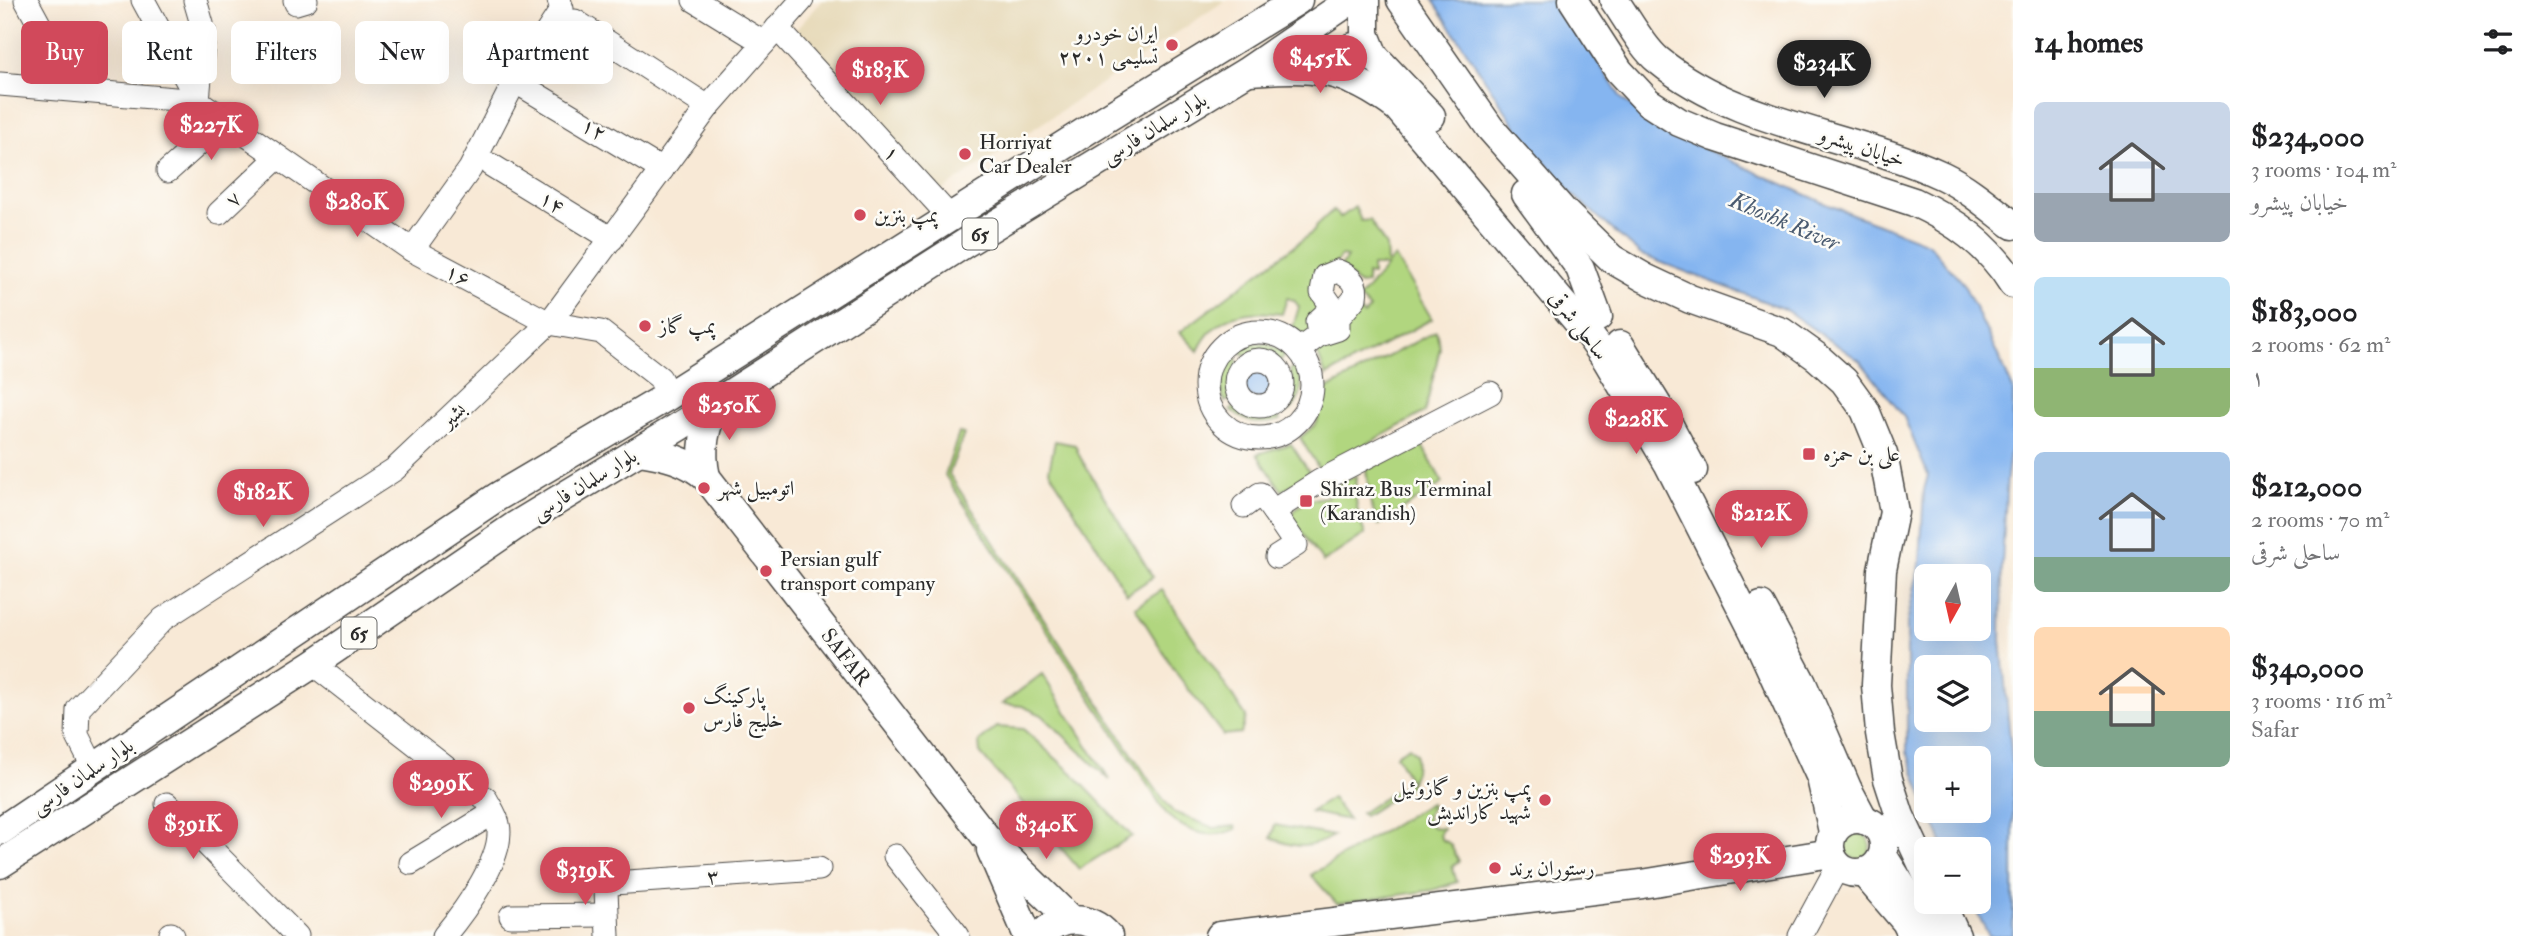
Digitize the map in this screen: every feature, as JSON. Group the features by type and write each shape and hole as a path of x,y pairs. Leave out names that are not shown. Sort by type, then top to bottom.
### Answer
{"main road":[{"name":"بلوار سلمان فارسی","path":"0,864 313,664 515,526 718,402 967,242 1246,72 1351,0"},
{"name":"ساحلی شرقی","path":"1364,0 1365,34 1374,56 1440,126 1598,317 1623,350 1664,415 1802,683 1847,788 1864,820 1879,830 1883,838 1849,859"},
{"path":"1401,0 1490,128 1563,211 1612,259 1690,299 1782,332 1844,381 1865,410 1883,454 1894,512 1882,570 1876,685 1880,733 1888,779 1900,816 1914,846"},
{"path":"1573,0 1619,71 1648,102 1679,122 1715,137 1914,202 1942,215 1975,239 2002,267 2013,284"},
{"name":"خیابان پیشرو","path":"1614,0 1656,58 1699,89 1751,111 1889,154 1945,177 2013,225"},
{"name":"خیابان پیشرو","path":"1626,0 1667,57 1698,80 1806,121 1864,136 1920,156 1973,178 2013,203"},
{"name":"بلوار سلمان فارسی","path":"0,831 497,497 668,396 819,302 1287,4"},
{"path":"1353,81 1342,67 1344,52 1353,47 1362,47 1374,56"},
{"name":"ساحلی شرقی","path":"1246,72 1296,68 1326,71 1376,91 1398,108 1508,237 1607,360 1668,463 1755,634 1821,778 1849,859 1906,922 1913,936"},
{"path":"1490,128 1508,169 1580,268 1598,317"},
{"path":"706,477 703,451 706,431 711,413 718,402"},
{"name":"SAFAR","path":"639,451 682,461 695,467 706,477 986,837 1072,920"},
{"path":"1220,936 1849,859 1847,821 1864,820"},
{"name":"SAFAR","path":"986,837 1028,936"},
{"name":"ساحلی شرقی","path":"1849,859 1933,936"},
{"path":"1946,914 1956,936"},
{"path":"1041,936 1052,926 1072,920 1095,925 1108,936"}],"street":[{"path":"26,0 75,90"},
{"path":"143,0 198,101"},
{"path":"195,0 204,31 198,101"},
{"path":"295,0 296,3 306,0"},
{"path":"412,250 470,169 516,79 562,9 559,0"},
{"name":"۱","path":"694,0 771,35 950,217"},
{"name":"بشیر","path":"94,769 77,735 78,709 163,619 395,469 550,323 708,107 802,0"},
{"path":"613,46 708,107"},
{"path":"0,84 198,101"},
{"name":"۱۲","path":"526,88 662,170"},
{"name":"۱۶","path":"198,101 412,250 550,323 601,332 660,378 668,396"},
{"path":"168,171 225,120"},
{"name":"۷","path":"219,213 278,156"},
{"name":"۱۴","path":"491,165 612,239"},
{"path":"1254,332 1275,334 1300,349 1309,365 1312,390 1308,407 1291,428 1264,438 1243,436 1219,419 1212,409 1206,391 1210,365 1219,350 1237,336 1254,332"},
{"path":"1300,349 1319,335"},
{"path":"1273,510 1320,481 1490,393"},
{"path":"1244,506 1260,494 1296,545 1277,557"},
{"path":"313,664 486,799 493,813 498,824 496,852 464,912 444,936"},
{"path":"167,804 298,936"},
{"path":"411,863 493,813"},
{"path":"895,856 958,936"},
{"path":"1800,936 1849,859"},
{"path":"1817,936 1849,859"},
{"name":"۳","path":"607,926 608,885 819,869"},
{"path":"511,916 607,926"}],"shaded area":[{"path":"823,0 1226,0 935,195 791,35"}],"green space":[{"path":"1355,207 1361,221 1370,220 1386,246 1387,264 1395,257 1432,319 1326,376 1315,347 1355,314 1360,312 1364,315 1370,309 1359,298 1387,266 1372,266 1372,275 1367,274 1367,283 1359,285 1341,267 1347,257 1341,256 1333,267 1326,305 1307,339 1293,327 1299,307 1294,300 1287,298 1282,314 1256,312 1222,322 1213,329 1198,351 1180,332 1314,231 1333,210 1340,218"},
{"path":"1436,331 1440,348 1425,412 1320,470 1300,438 1317,423 1325,390"},
{"path":"1251,343 1270,345 1285,355 1278,363 1267,354 1244,355 1237,347"},
{"path":"1232,354 1238,362 1232,379 1235,396 1225,402 1222,377"},
{"path":"1297,364 1301,389 1298,400 1290,411 1285,403 1292,387 1290,370"},
{"path":"1239,405 1254,412 1275,412 1280,420 1260,423 1242,418 1230,410"},
{"path":"959,433 964,434 949,474 1149,780 1173,812 1214,828 1235,826 1236,829 1217,834 1200,833 1184,827 1168,816 945,475"},
{"path":"1055,441 1075,445 1153,577 1127,594 1049,470"},
{"path":"1420,442 1443,483 1379,525 1371,505 1366,470"},
{"path":"1291,444 1310,473 1282,491 1257,454"},
{"path":"1356,476 1357,506 1365,534 1323,562 1291,517 1301,505 1327,497 1333,486"},
{"path":"1162,590 1246,717 1241,733 1223,735 1177,674 1135,607"},
{"path":"1042,674 1110,780 1042,715 1022,706 1002,704"},
{"path":"997,727 1023,729 1072,773 1132,836 1079,869 980,753 979,742"},
{"path":"1409,747 1416,754 1415,771 1409,787 1364,816 1361,813 1410,781 1396,755"},
{"path":"1332,798 1348,820 1310,812"},
{"path":"1430,803 1428,822 1432,827 1443,828 1441,839 1450,844 1459,861 1452,866 1457,882 1433,890 1337,904 1311,875"},
{"path":"1275,825 1333,836 1317,844 1288,844 1271,838"},
{"path":"1857,833 1866,837 1870,846 1866,855 1857,859 1848,855 1844,846 1848,837"}],"water":[{"name":"Khoshk River","path":"1433,0 1558,0 1622,99 1663,130 1829,205 1928,243 1964,285 2013,389 2013,431 2007,477 2002,564 2001,640 2013,771 2013,936 1989,936 1978,914 1991,914 1991,837 1940,837 1934,823 1991,823 1991,746 1914,746 1914,771 1907,752 1907,623 1914,590 1914,641 1991,641 1992,564 1920,564 1924,490 1928,475 1904,417 1860,361 1784,309 1641,255 1570,192 1524,139"},
{"path":"1259,367 1270,372 1275,383 1270,394 1259,399 1248,394 1243,383 1248,372"}],"place":[{"name":"ایران خودرو تسلیمی ۲۲۰۱","path":"1172,45"},
{"name":"Horriyat Car Dealer","path":"965,154"},
{"name":"پمپ بنزین","path":"860,215"},
{"name":"پمپ گاز","path":"645,326"},
{"name":"علی بن حمزه","path":"1809,454"},
{"name":"اتومبیل شهر","path":"704,488"},
{"name":"Shiraz Bus Terminal (Karandish)","path":"1306,501"},
{"name":"Persian gulf transport company","path":"766,571"},
{"name":"پارکینگ خلیج فارس","path":"689,708"},
{"name":"پمپ بنزین و گازوئیل شهید کاراندیش","path":"1545,800"},
{"name":"رستوران برند","path":"1495,868"}]}
